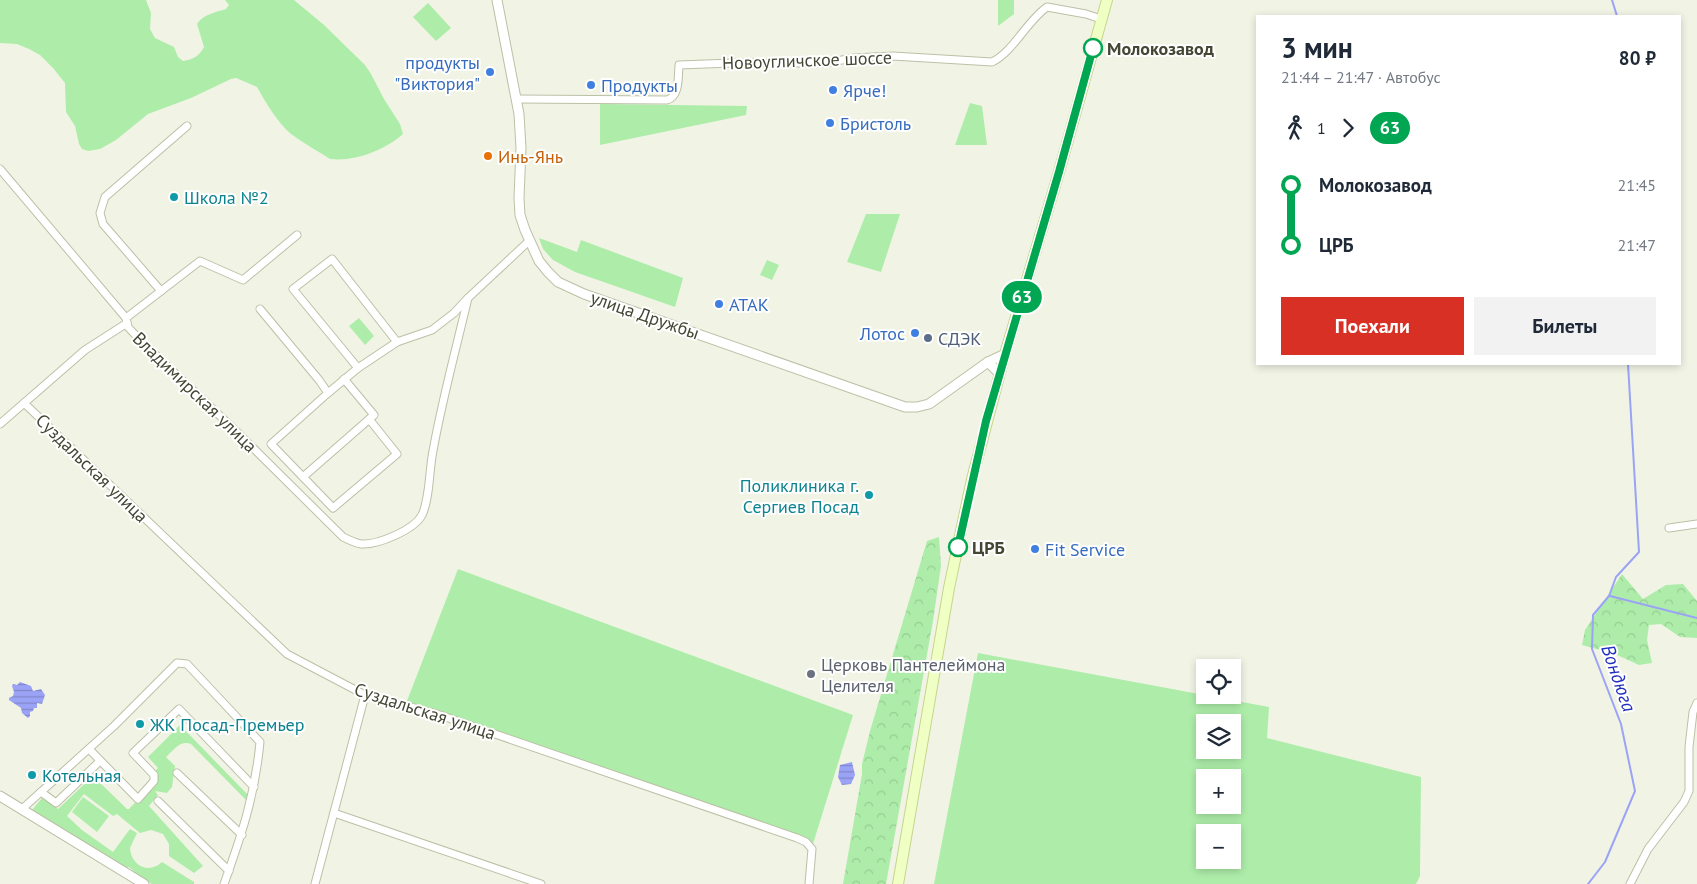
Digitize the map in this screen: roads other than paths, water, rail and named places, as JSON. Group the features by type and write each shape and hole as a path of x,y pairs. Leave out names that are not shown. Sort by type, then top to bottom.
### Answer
{"main road":[{"path":"898,884 950,588 972,479 1005,354 1107,0"}],"street":[{"name":"улица Дружбы","path":"496,0 516,98 520,132 519,208 529,241 539,261 558,282 905,407 917,408 929,404 988,362 1005,354"},
{"name":"Новоугличское шоссе","path":"516,98 672,99 676,91 679,65 824,63 854,58 892,56 992,62 1000,58 1031,21 1047,6 1101,19"},
{"path":"161,291 103,224 100,214 105,197 186,126"},
{"name":"Владимирская улица","path":"0,169 126,320 128,327 139,339 343,537 362,544 376,542 393,536 410,527 421,516 425,505 432,451 468,298"},
{"path":"0,424 85,350 200,261 243,280 297,235"},
{"path":"369,419 397,454 333,508 271,444 358,368 397,342 432,330 454,313 529,241"},
{"path":"358,368 293,289 332,259 397,342"},
{"path":"260,310 328,393"},
{"path":"988,362 1000,373"},
{"path":"303,477 374,415 344,379"},
{"name":"Суздальская улица","path":"24,403 287,654 365,695 437,714 797,838 806,842 812,849 809,884"},
{"path":"1669,528 1697,524"},
{"path":"22,809 89,749 177,663 187,664 260,742 254,787 242,835 224,884"},
{"path":"315,884 365,695"},
{"path":"1630,884 1648,849 1684,802 1689,791 1689,748 1693,712 1697,703"},
{"path":"89,749 138,799 154,781 154,774 133,753 179,710 254,787"},
{"path":"41,792 56,803 100,761"},
{"path":"177,773 242,835"},
{"path":"0,796 144,884"},
{"path":"158,801 229,870"},
{"path":"334,813 541,884"}],"water":[{"path":"20,682 31,686 33,691 41,689 45,695 42,704 37,703 37,708 30,712 28,718 22,713 21,708 9,700 14,692 13,684 17,685"},
{"path":"852,762 855,775 851,784 842,785 838,777 840,765"}],"waterway":[{"name":"Вондюга","path":"1612,0 1617,15"},
{"name":"Вондюга","path":"1588,884 1605,862 1635,791 1621,724 1592,649 1593,615 1609,596 1616,577 1639,552 1628,365"},
{"path":"1610,596 1697,618"}],"place":[{"name":"Молокозавод","path":"1093,48"},
{"name":"продукты \"Виктория\"","path":"490,72"},
{"name":"Продукты","path":"591,85"},
{"name":"Ярче!","path":"833,90"},
{"name":"Бристоль","path":"830,123"},
{"name":"Инь-Янь","path":"488,156"},
{"name":"Школа №2","path":"174,197"},
{"name":"АТАК","path":"719,304"},
{"name":"Лотос","path":"915,333"},
{"name":"СДЭК","path":"928,338"},
{"name":"Поликлиника г. Сергиев Посад","path":"869,495"},
{"name":"ЦРБ","path":"958,547"},
{"name":"Fit Service","path":"1035,549"},
{"name":"Церковь Пантелеймона Целителя","path":"811,674"},
{"name":"ЖК Посад-Премьер","path":"140,724"},
{"name":"Котельная","path":"32,775"}]}
